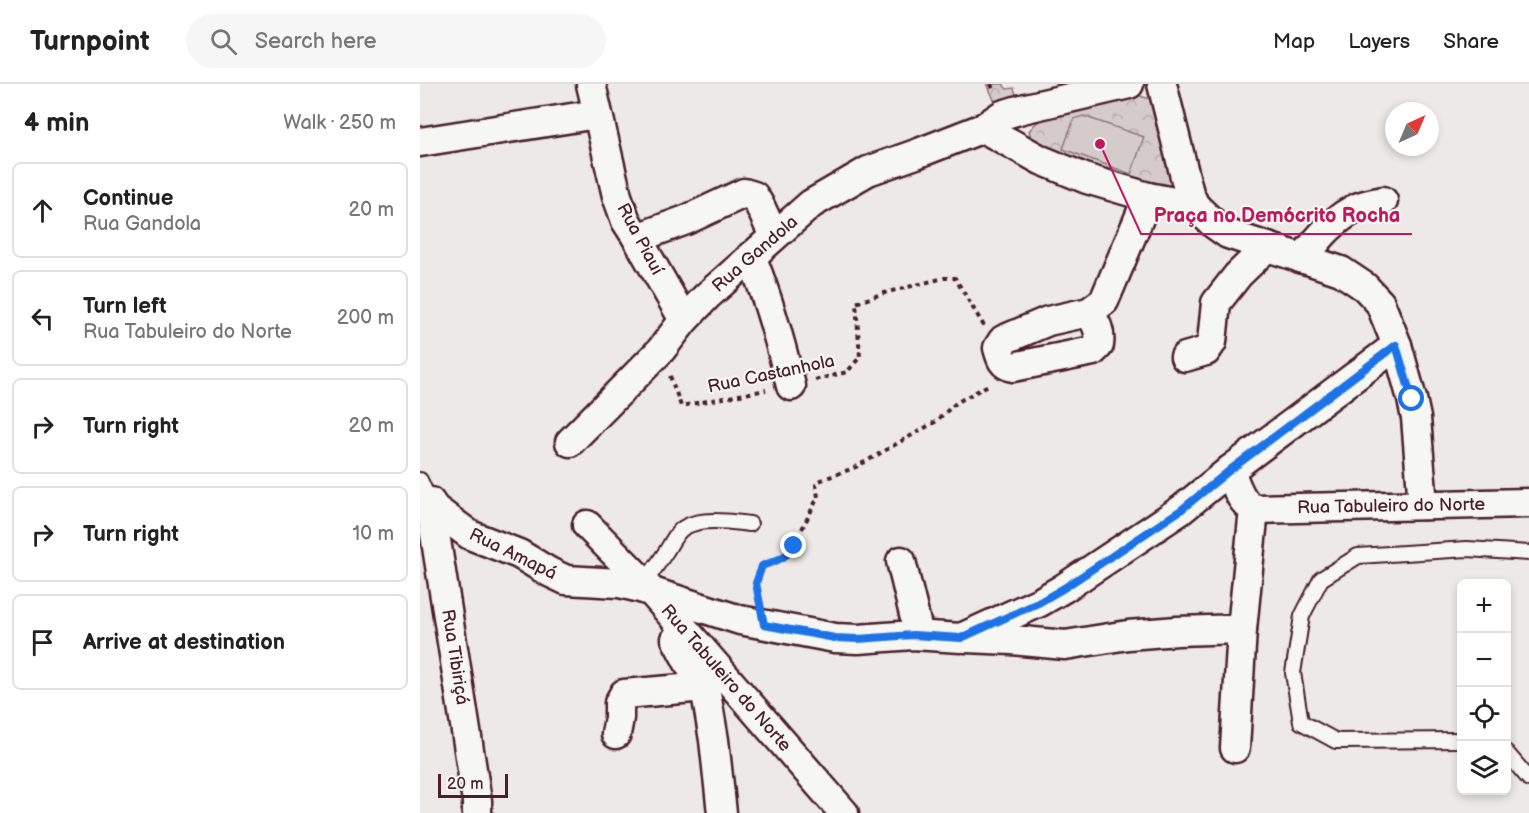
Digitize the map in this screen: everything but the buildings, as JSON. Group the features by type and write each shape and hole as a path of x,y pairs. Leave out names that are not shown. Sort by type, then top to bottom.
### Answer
{"street":[{"name":"Rua Piauí","path":"591,84 617,196 626,221 684,320"},
{"name":"Rua Gandola","path":"570,442 661,350 706,296 811,204 868,171 983,128 1002,115 1129,84"},
{"path":"1162,84 1189,193 1195,206 1228,234 1341,271 1365,288 1380,303 1396,345 1412,399 1416,418 1423,505"},
{"path":"420,142 597,114"},
{"path":"983,128 1041,160 1087,179 1148,197 1195,206"},
{"path":"637,238 686,220 744,193 754,196 774,236"},
{"path":"1089,312 1098,325 1100,337 1099,345 1093,351 1013,367 1002,359 1003,340 1048,321 1089,312 1104,301 1148,197"},
{"path":"1302,259 1316,241 1347,214 1360,207 1383,201"},
{"path":"1185,357 1206,351 1212,342 1216,303 1238,276 1267,248"},
{"path":"751,256 779,334 791,386"},
{"name":"Rua Tabuleiro do Norte","path":"961,638 1040,602 1181,510 1230,470 1396,345"},
{"path":"1230,470 1246,505 1254,509 1242,629 1235,748"},
{"name":"Rua Amapá","path":"423,494 435,509 470,535 519,554 549,572 566,579 620,583 654,594"},
{"name":"Rua Tibiriçá","path":"423,494 465,722 477,813"},
{"name":"Rua Tabuleiro do Norte","path":"1254,509 1529,503"},
{"path":"587,525 654,594 692,669 705,687 714,740 722,813"},
{"path":"901,561 919,635"},
{"name":"Rua Tabuleiro do Norte","path":"654,594 741,620 835,638 858,639 919,635 1065,645 1128,635 1242,629"},
{"name":"Rua Tabuleiro do Norte","path":"654,594 844,813"},
{"path":"616,734 619,703 624,694 705,687"}],"lane":[{"path":"654,594 656,567 684,527 717,520 750,524"},
{"path":"1457,740 1336,741 1301,722 1293,673 1302,616 1321,579 1358,556 1467,549 1529,553"},
{"path":"1511,759 1529,779"}],"path":[{"name":"Rua Castanhola","path":"661,350 681,406 791,386 847,372 860,357 856,303 884,292 944,278 955,278 1002,359"},
{"path":"764,625 756,583 762,566 790,553 818,497 816,486 819,481 856,467 935,422 956,404 990,385 1002,359"}],"green space":[{"path":"987,84 1004,84 1007,89 1014,88 1017,98 996,104"},
{"path":"1137,95 1150,99 1154,106 1173,185 1170,189 1129,185 1033,142 1029,131 1047,116"},
{"path":"1083,116 1144,137 1131,174 1063,149 1074,119"}],"place":[{"name":"Praça no Demócrito Rocha","path":"1100,144"}],"route":[{"path":"794,546 790,553 762,566 756,583 764,625 835,638 858,639 913,635 961,638 1040,602 1181,510 1230,470 1396,345 1412,399"}]}
